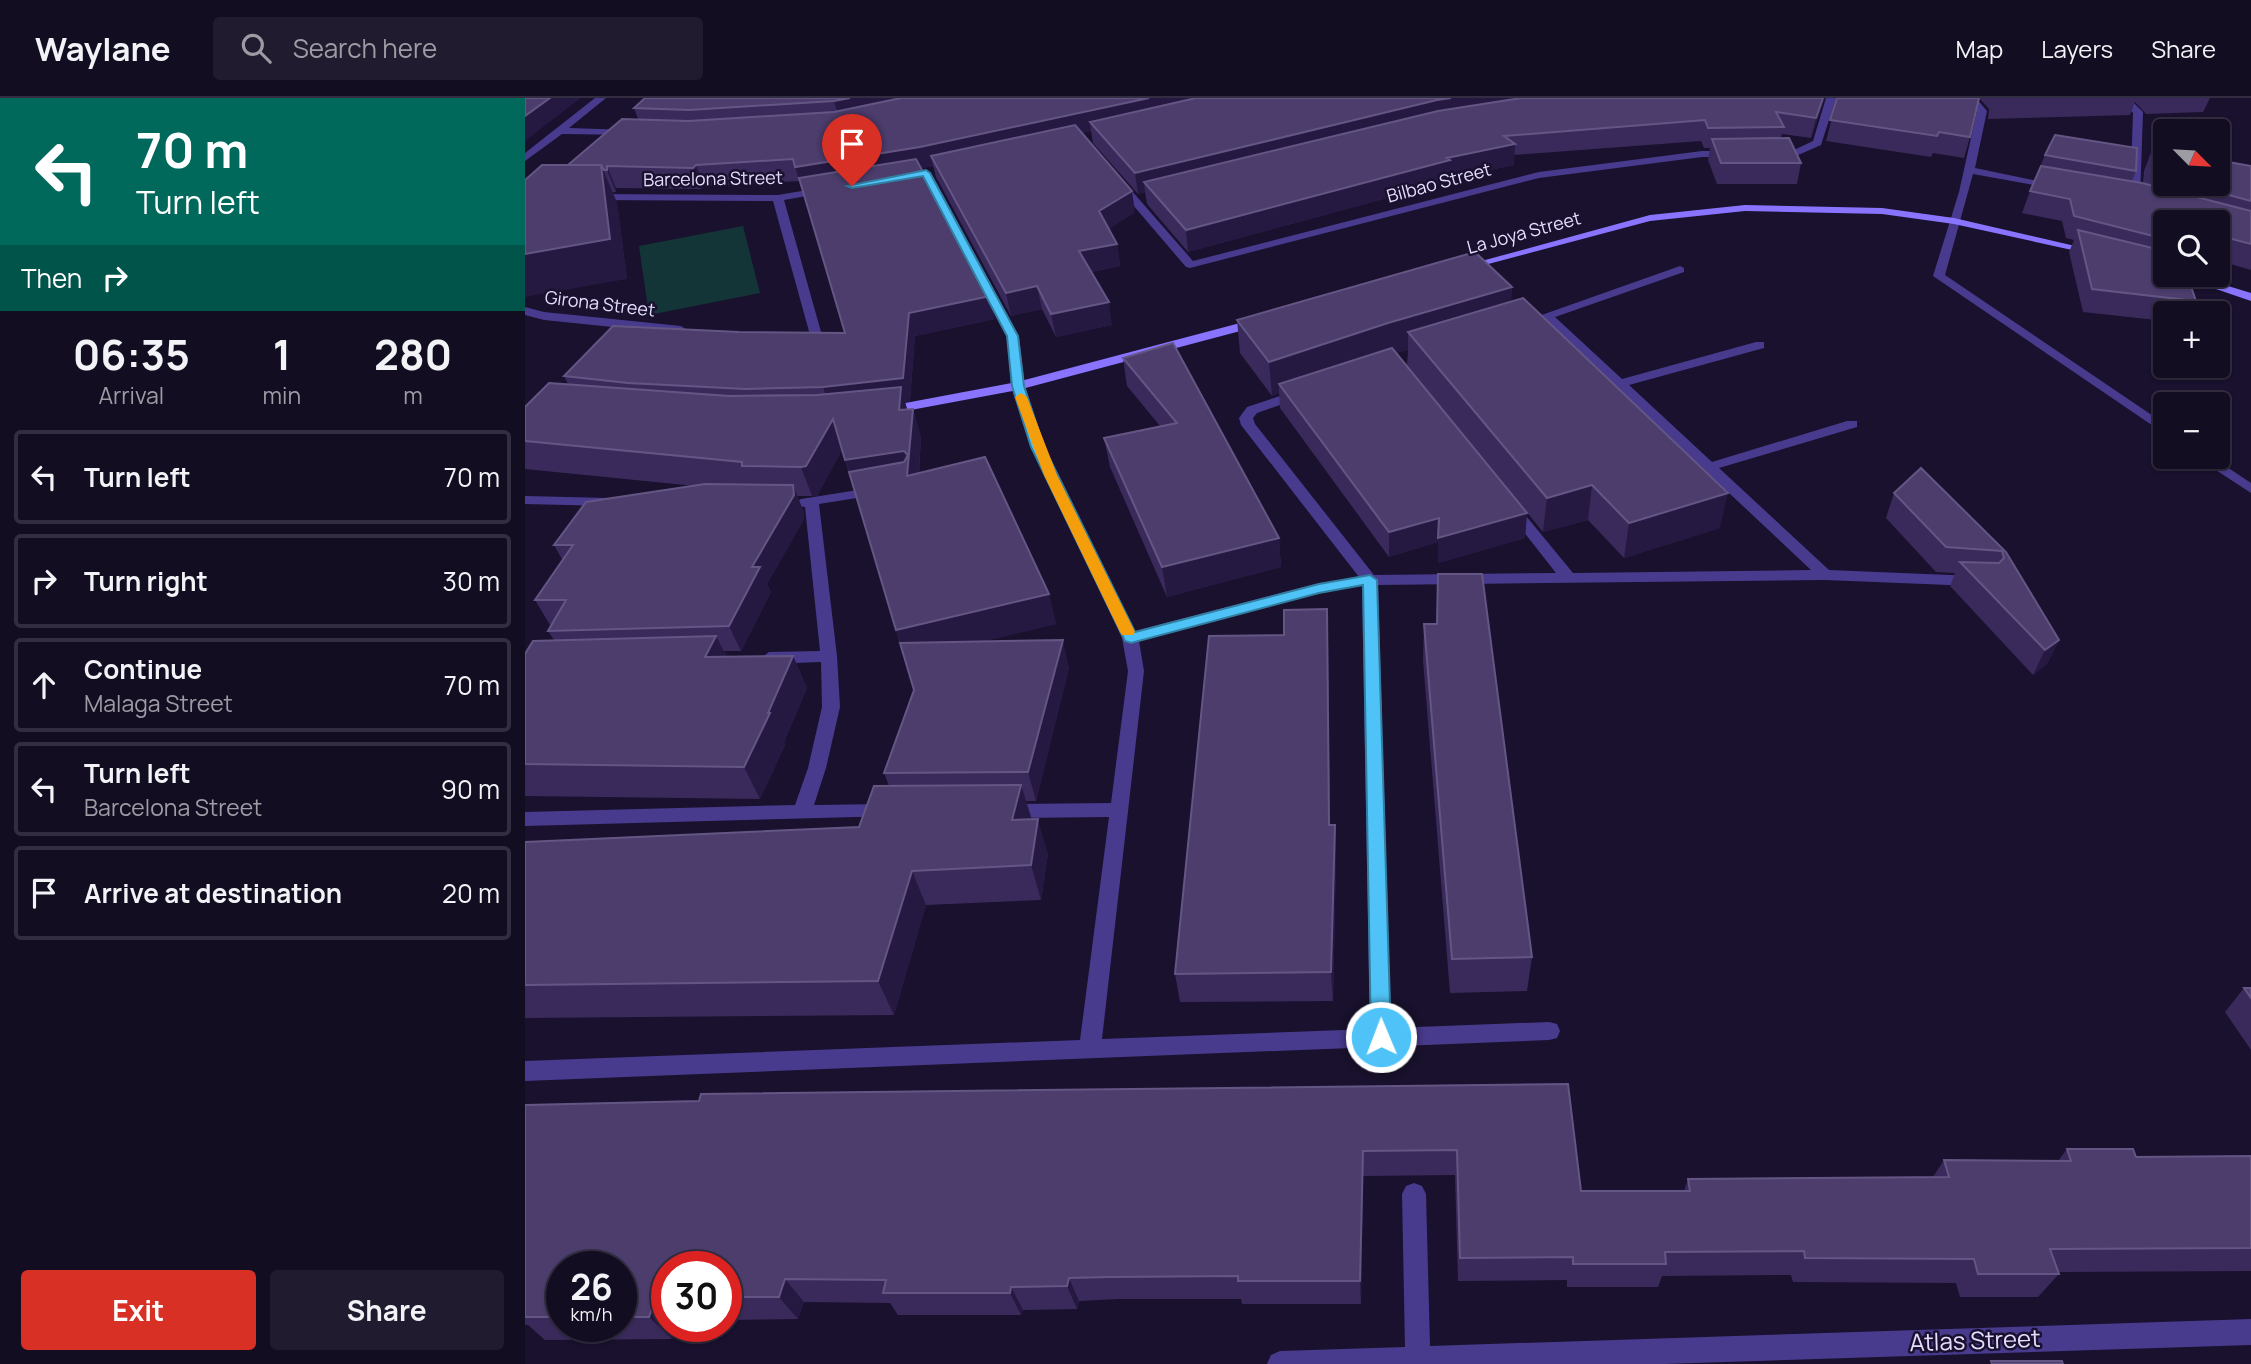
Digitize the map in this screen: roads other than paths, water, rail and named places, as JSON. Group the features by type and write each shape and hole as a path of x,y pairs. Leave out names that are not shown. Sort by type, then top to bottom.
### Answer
{"street":[{"path":"525,158 601,98"},
{"path":"1756,154 1796,153 1817,143 1831,98"},
{"path":"1971,98 1982,111 1969,170 1939,276 2153,422"},
{"path":"2123,98 2139,112 2135,200"},
{"path":"559,131 641,134"},
{"name":"Bilbao Street","path":"1108,170 1190,265 1539,174 1702,154 1742,154"},
{"path":"1969,170 2066,187"},
{"path":"925,173 1013,336 1018,386 1042,456 1131,638 1136,671 1090,1048"},
{"name":"Barcelona Street","path":"578,197 778,198 832,189"},
{"path":"2121,197 2148,203"},
{"path":"778,198 817,339 784,340"},
{"path":"1135,201 1148,198"},
{"name":"La Joya Street","path":"1448,272 1650,218 1745,208 1882,211 1954,221 2102,253"},
{"path":"1509,328 1548,317 1680,270"},
{"path":"2220,287 2251,297"},
{"name":"Girona Street","path":"525,311 544,316 692,332"},
{"path":"1548,317 1825,575"},
{"path":"871,413 1018,386 1273,318"},
{"path":"1620,384 1760,345"},
{"path":"1317,388 1252,410 1246,418 1248,425 1370,580 1381,1037"},
{"path":"1709,467 1851,425"},
{"path":"2221,469 2251,489"},
{"path":"785,503 812,503 894,488"},
{"path":"1498,491 1568,578"},
{"path":"527,506 624,502"},
{"path":"802,811 817,768 831,707 829,656 812,503"},
{"path":"1131,638 1319,588 1370,580 1825,575 1983,582"},
{"path":"746,659 829,656"},
{"path":"981,811 1118,810"},
{"path":"525,819 802,811 912,811"},
{"path":"525,1071 1549,1031"},
{"path":"1414,1194 1418,1362"},
{"name":"Atlas Street","path":"1280,1364 1418,1362 2251,1332"}]}
